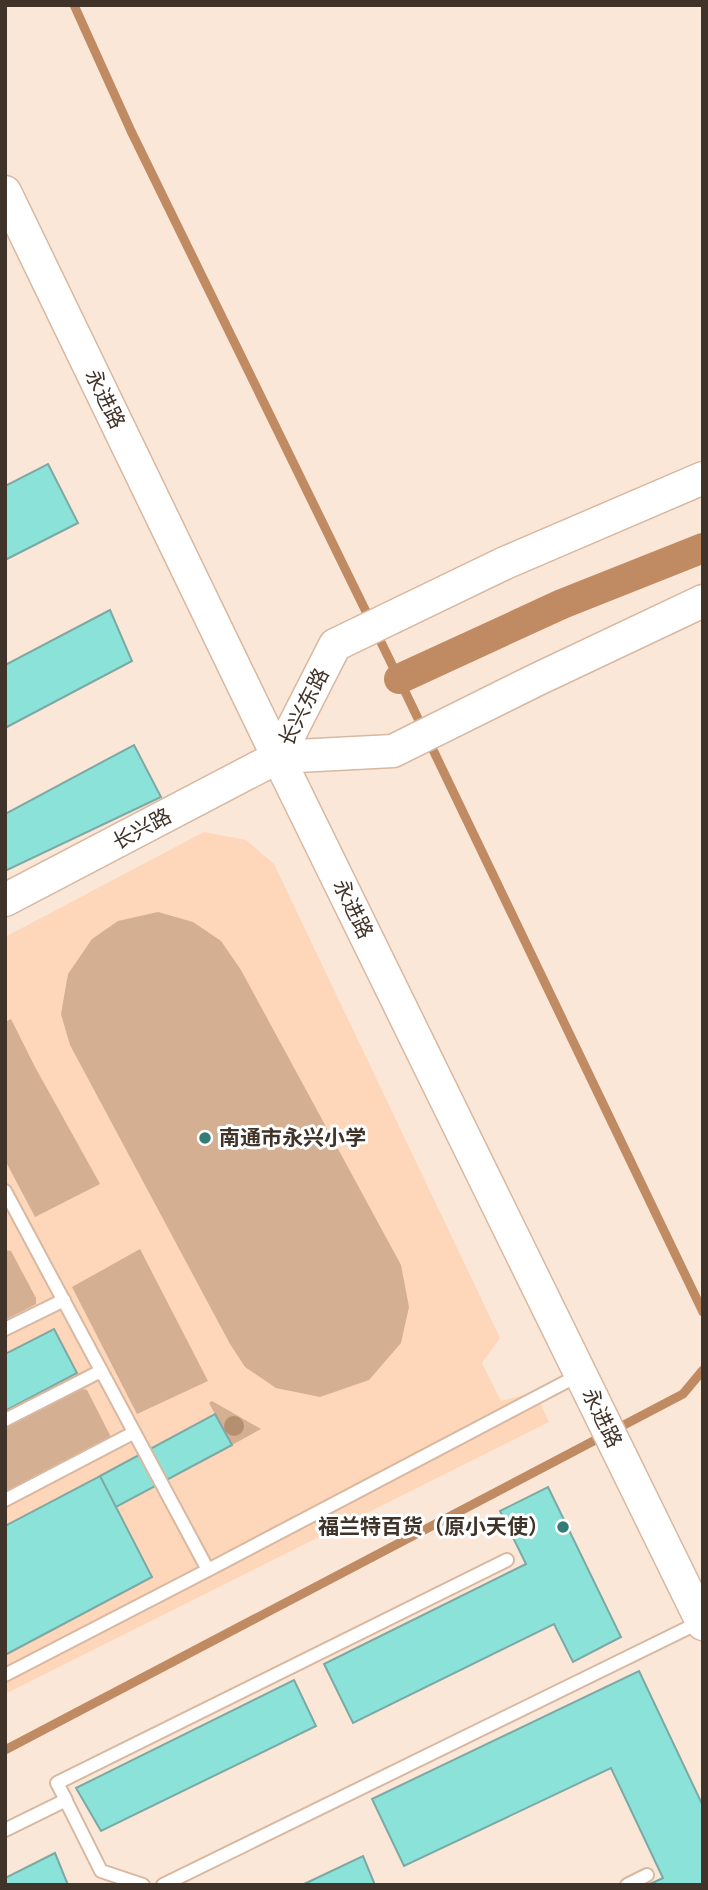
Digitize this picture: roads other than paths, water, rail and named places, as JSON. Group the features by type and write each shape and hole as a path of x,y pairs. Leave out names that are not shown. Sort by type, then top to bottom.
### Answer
{"street":[{"name":"永进路","path":"5,192 702,1623"},
{"name":"长兴东路","path":"703,478 505,563 335,645 278,757 393,751 703,601"},
{"name":"长兴路","path":"5,900 278,757"}],"lane":[{"path":"5,1191 208,1570"},
{"path":"5,1329 64,1300"},
{"path":"5,1420 101,1371"},
{"path":"5,1675 208,1570 586,1385"},
{"path":"5,1500 133,1433"},
{"path":"97,1885 101,1871 57,1783 507,1560"},
{"path":"163,1885 702,1623"},
{"path":"5,1830 66,1800"},
{"path":"101,1871 143,1885"},
{"path":"627,1885 647,1875"}],"waterway":[{"path":"74,5 131,131 399,679 703,1312"},
{"path":"399,679 562,604 703,548"},
{"path":"5,1750 683,1394 703,1370"}],"place":[{"name":"南通市永兴小学","path":"205,1138"},
{"name":"福兰特百货（原小天使）","path":"563,1527"}]}
